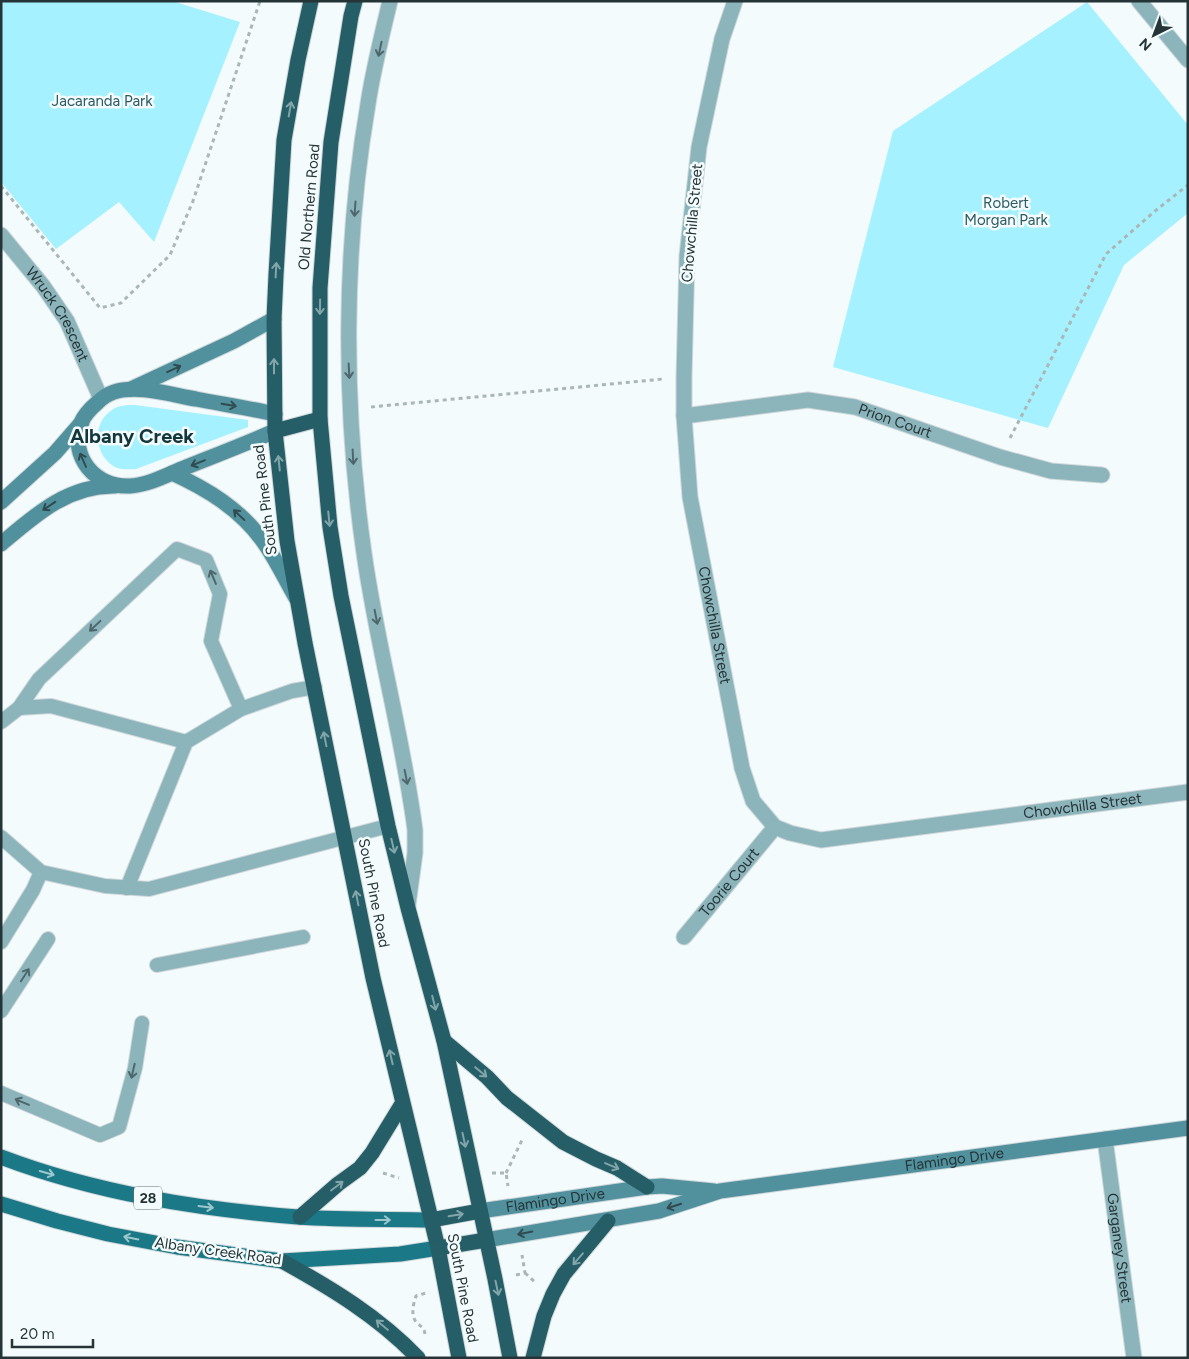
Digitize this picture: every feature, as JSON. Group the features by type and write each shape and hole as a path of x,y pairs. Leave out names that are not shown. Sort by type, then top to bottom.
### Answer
{"highway":[{"name":"Old Northern Road","path":"275,431 274,319 284,140 298,60 311,1"},
{"name":"Old Northern Road","path":"320,419 320,288 324,223 331,142 355,1"},
{"path":"275,414 320,419"},
{"path":"275,431 320,419"},
{"name":"South Pine Road","path":"320,419 330,527 388,826 444,1041 510,1358"},
{"name":"South Pine Road","path":"275,431 287,541 296,598 373,978 438,1248 459,1358"},
{"path":"444,1041 487,1077 507,1098 563,1142 596,1160 618,1168 647,1187"},
{"path":"300,1217 338,1184 360,1168 372,1153 402,1104"},
{"name":"28","path":"431,1220 480,1211"},
{"path":"534,1358 544,1316 553,1294 564,1274 608,1221"},
{"path":"438,1248 486,1240"},
{"path":"282,1261 346,1297 398,1339 418,1358"}],"main road":[{"name":"28","path":"1,1157 36,1170 139,1196 194,1205 300,1217 431,1220"},
{"name":"Albany Creek Road","path":"3,1205 57,1221 125,1237 177,1247 282,1261 400,1254 438,1248"}],"street":[{"path":"351,408 348,338 358,170 368,103 390,1"},
{"name":"Chowchilla Street","path":"735,1 722,39 700,147 687,256 684,416 690,497 742,768 753,801 775,826 790,833 821,840 1188,792"},
{"path":"1139,1 1188,60"},
{"name":"Wruck Crescent","path":"1,235 43,286 67,321 101,400"},
{"path":"1,502 55,453 82,422 87,413 111,393 129,389 234,341 274,319"},
{"path":"129,389 163,393 275,414"},
{"name":"Prion Court","path":"684,416 808,400 855,407 1000,457 1051,471 1102,475"},
{"name":"South Pine Road","path":"351,408 354,476 364,554 415,830 415,853 408,908"},
{"path":"82,422 79,448 83,461 89,470 103,481 128,486"},
{"path":"1,544 42,511 65,496 88,489 147,483 275,431"},
{"path":"172,473 208,491 244,520 264,543 296,598"},
{"name":"Toorie Court","path":"684,937 775,826"},
{"name":"Flamingo Drive","path":"486,1240 659,1211 720,1191 1188,1128"},
{"name":"Garganey Street","path":"1105,1139 1134,1358"},
{"name":"Flamingo Drive","path":"480,1211 647,1187 662,1186 720,1191"}],"lane":[{"path":"1,722 19,708 39,679 177,549 206,560 220,594 210,641 241,709"},
{"path":"128,888 186,742 241,709 292,691 315,687"},
{"path":"19,708 51,706 186,742"},
{"path":"1,838 41,872 105,886 154,888 388,826"},
{"path":"1,942 33,890 41,872"},
{"path":"157,965 303,937"},
{"path":"1,1010 48,939"},
{"path":"1,1093 100,1134 119,1127 134,1068 142,1023"}],"path":[{"path":"1,186 100,308 121,303 170,255 193,201 260,1"},
{"path":"1000,457 1106,254 1188,185"},
{"path":"351,408 684,377"},
{"path":"508,1189 506,1173 525,1134"},
{"path":"378,1170 390,1176 404,1179"},
{"path":"490,1173 506,1173"},
{"path":"514,1276 526,1273 522,1252"},
{"path":"423,1338 425,1335 424,1329 416,1321 413,1314 416,1296 427,1293"}],"green space":[{"name":"Jacaranda Park","path":"1,1 172,1 240,22 154,242 119,202 56,249 1,182"},
{"name":"Robert Morgan Park","path":"1087,2 1188,125 1188,213 1124,265 1048,428 833,367 893,131"},
{"path":"135,405 248,420 248,427 136,469 119,469 109,463 104,456 98,440 98,431 105,416 112,410 120,406"}],"district":[{"name":"Albany Creek","path":"132,436"}]}
